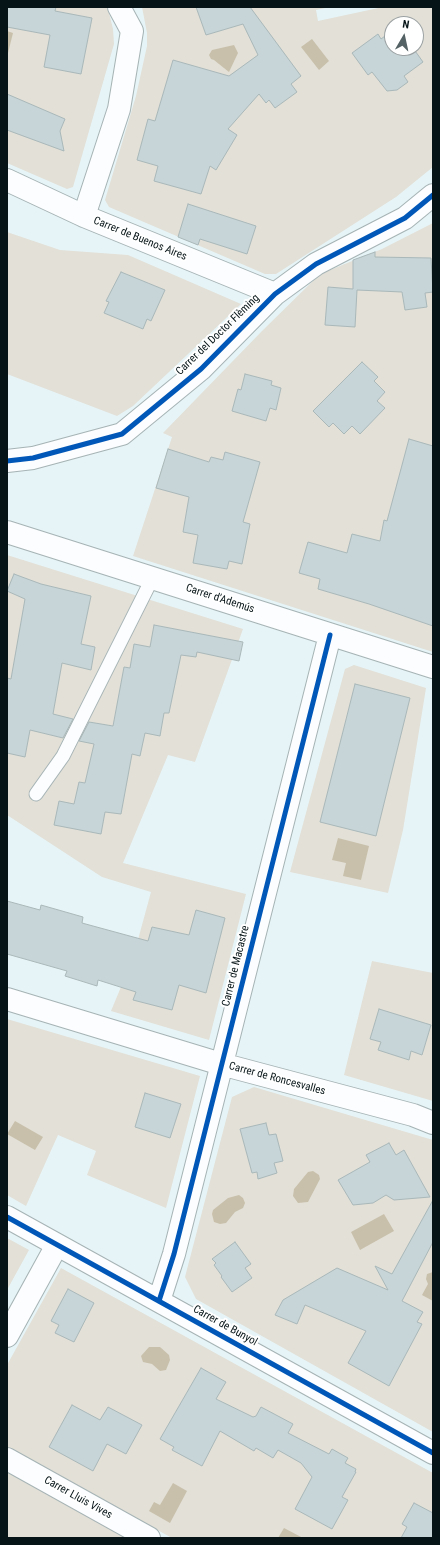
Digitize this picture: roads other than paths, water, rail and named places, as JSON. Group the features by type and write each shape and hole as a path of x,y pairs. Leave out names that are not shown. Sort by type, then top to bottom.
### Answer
{"street":[{"path":"84,216 121,101 132,31 119,7"},
{"name":"Carrer de Buenos Aires","path":"7,180 84,216 275,294"},
{"name":"Carrer del Doctor Flèming","path":"7,461 33,458 122,434 201,369 275,294 316,264 405,218 433,195"},
{"name":"Carrer d'Ademús","path":"7,532 153,577 433,667"},
{"name":"Carrer de Macastre","path":"159,1301 174,1254 330,635"},
{"name":"Carrer de Roncesvalles","path":"7,999 221,1064 413,1115 433,1123"},
{"name":"Carrer de Bunyol","path":"7,1217 433,1453"},
{"path":"7,1336 57,1245"},
{"name":"Carrer Lluis Vives","path":"7,1459 149,1538"}],"lane":[{"path":"36,794 63,756 153,577"}]}
